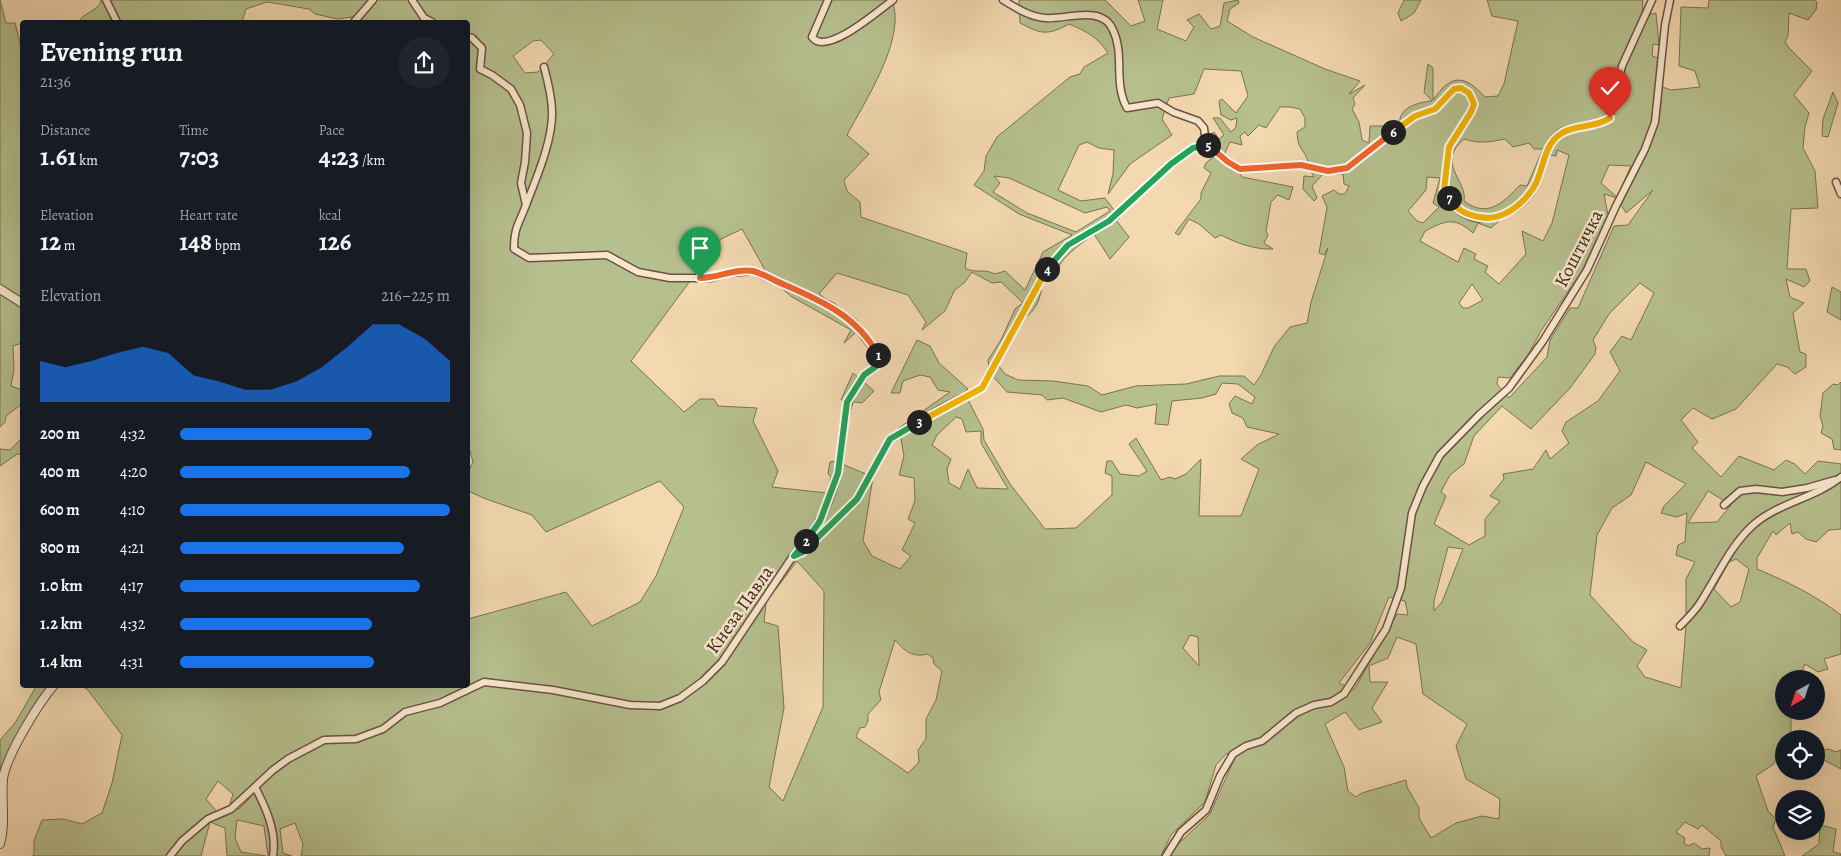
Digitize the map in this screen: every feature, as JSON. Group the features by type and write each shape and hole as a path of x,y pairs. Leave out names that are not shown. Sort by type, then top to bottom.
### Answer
{"street":[{"path":"106,0 116,20"},
{"path":"356,20 373,0"},
{"path":"412,0 424,18 428,20"},
{"path":"828,0 812,38 821,44 844,36 893,0"},
{"path":"1003,0 1027,14 1045,18 1085,15 1105,20 1112,27 1117,42 1118,82 1122,99 1127,108 1158,103 1173,112 1198,121 1204,128 1206,144 1240,169 1301,165 1328,171 1347,168 1415,116 1435,109 1454,89 1461,88 1469,93 1474,104 1449,147 1444,190 1454,205 1467,215 1486,219 1505,215 1522,201 1534,186 1551,143 1562,132 1603,122 1610,118 1622,66 1652,0"},
{"name":"Коштичка","path":"1166,856 1181,832 1206,810 1220,776 1233,754 1246,746 1262,741 1296,713 1314,705 1332,702 1344,694 1386,629 1401,588 1412,513 1423,486 1440,456 1480,414 1509,388 1542,341 1587,270 1616,206 1645,149 1655,122 1665,25 1670,0"},
{"path":"470,38 482,48 480,69 511,89 520,105 527,133 526,162 521,183 526,206"},
{"path":"544,67 552,106 551,131 526,206 514,233 514,249 529,258 607,255 638,272 670,278 711,278 729,273 753,271 831,306 854,323 879,357 878,365 864,375 847,402 838,473 829,501 820,521 794,556"},
{"name":"Кнеза Павла","path":"170,856 182,841 208,819 231,809 273,770 288,759 324,740 356,738 383,729 405,712 440,703 484,682 553,690 630,705 660,706 680,698 703,681 722,662 794,556 803,552 857,499 890,439 940,409 982,388 1044,273 1068,245 1109,221 1171,164 1193,148 1206,144"},
{"path":"1836,182 1841,194"},
{"path":"0,289 20,302"},
{"path":"1724,505 1740,491 1756,489 1782,492 1807,488 1841,478"},
{"path":"1680,626 1700,604 1714,577 1751,526 1772,512 1826,488 1841,478"},
{"path":"0,844 3,825 3,778 8,761 21,736 52,688"},
{"path":"255,787 267,811 275,846 273,856"}],"green space":[{"path":"0,0 6,23 15,23 20,42 20,344 13,346 14,369 11,386 20,389 20,406 6,416 5,422 0,427"},
{"path":"100,0 892,0 895,15 894,32 889,50 882,69 847,135 869,154 844,180 847,191 860,202 861,217 967,253 965,268 995,274 1005,271 1025,290 1043,252 1072,235 1019,214 974,185 984,171 986,156 997,137 1070,77 1080,74 1084,67 1108,53 1091,35 1069,24 1049,32 1044,32 1020,23 1019,0 1105,0 1131,26 1145,21 1138,0 1163,0 1157,29 1186,41 1194,27 1187,20 1199,14 1211,29 1220,26 1224,3 1238,0 1239,3 1230,9 1227,21 1253,37 1325,69 1360,81 1349,94 1365,85 1353,98 1355,104 1352,109 1359,122 1362,140 1369,143 1370,126 1383,126 1391,131 1400,125 1400,119 1405,110 1421,103 1432,101 1424,92 1428,64 1433,68 1433,100 1446,85 1458,80 1471,84 1485,97 1498,96 1504,84 1518,21 1492,16 1487,0 1643,0 1642,16 1656,13 1659,45 1653,44 1652,56 1658,58 1657,85 1671,90 1700,87 1695,71 1679,66 1681,7 1708,8 1709,0 1815,0 1817,2 1816,10 1808,20 1789,13 1788,36 1785,42 1812,71 1794,95 1809,113 1805,127 1803,148 1815,171 1818,208 1791,209 1787,269 1806,269 1810,281 1804,287 1786,279 1790,297 1804,303 1793,313 1800,352 1806,354 1806,367 1795,374 1787,367 1777,364 1736,409 1712,419 1693,408 1681,420 1698,442 1692,448 1721,477 1739,456 1774,470 1786,460 1795,464 1805,474 1818,461 1841,464 1841,529 1829,530 1816,542 1806,539 1798,532 1792,534 1790,523 1776,535 1773,531 1757,558 1757,569 1801,589 1841,615 1841,654 1824,659 1828,669 1815,670 1805,664 1803,670 1775,670 1775,720 1791,720 1791,730 1775,730 1774,764 1756,776 1768,811 1775,818 1773,827 1775,840 1778,840 1785,856 1725,856 1721,847 1721,841 1702,825 1698,829 1685,822 1676,832 1685,838 1684,843 1688,846 1694,843 1702,849 1710,848 1709,856 1170,856 1175,847 1210,814 1233,762 1227,753 1216,765 1205,802 1171,835 1161,856 301,856 303,844 295,823 280,829 283,853 292,856 268,856 264,826 237,820 235,838 241,852 266,856 227,856 225,828 210,822 201,856 32,856 34,855 34,841 42,820 63,819 82,824 102,813 112,783 122,735 85,688 470,688 470,618 566,592 592,626 640,602 656,576 684,507 660,481 546,532 532,515 470,492 470,469 473,462 470,451 470,20 351,20 353,17 337,19 315,14 309,9 267,2 246,9 243,20 80,20 96,8 101,2","holes":["541,40 554,54 538,72 525,73 513,56 533,41","1204,69 1241,71 1248,96 1236,113 1222,99 1219,101 1221,115 1231,120 1237,118 1236,127 1231,132 1220,118 1213,118 1224,135 1219,139 1214,132 1208,136 1214,156 1206,163 1204,168 1211,173 1201,193 1201,199 1175,233 1179,235 1189,219 1199,224 1215,238 1221,235 1246,245 1273,249 1264,243 1268,235 1266,231 1271,202 1278,195 1289,200 1293,187 1242,177 1225,153 1230,142 1242,145 1240,136 1245,132 1248,136 1259,125 1266,128 1280,107 1300,109 1305,118 1305,127 1297,132 1300,146 1314,177 1304,176 1303,189 1314,201 1317,198 1312,186 1323,174 1343,174 1344,184 1349,186 1345,194 1339,194 1334,190 1322,196 1327,207 1319,253 1324,255 1328,248 1311,302 1307,323 1290,327 1274,347 1261,375 1254,385 1244,376 1219,376 1186,384 1136,386 1102,395 1088,386 1053,381 1018,380 1005,374 998,365 1024,318 1032,312 1037,304 1042,284 1057,273 1066,256 1094,234 1110,259 1129,237 1116,220 1120,218 1105,198 1081,201 1058,190 1079,145 1087,142 1099,148 1114,150 1113,174 1108,194 1130,164 1172,135 1162,119 1169,98 1194,94","1464,139 1475,142 1505,139 1513,147 1529,143 1534,149 1543,149 1527,186 1520,185 1495,206 1481,208 1464,201 1462,186 1452,164 1452,156","1557,150 1569,155 1552,223 1543,241 1522,231 1526,254 1499,284 1485,272 1488,266 1474,259 1476,254 1464,248 1458,262 1420,241 1425,231 1449,222 1460,224 1473,233 1478,223 1491,228 1535,189 1550,155 1556,156","1609,165 1631,166 1617,197 1601,183","994,176 1009,178 1085,213 1107,207 1110,211 1076,232 1027,213 993,192 1000,183","1427,177 1440,178 1433,203 1439,207 1423,223 1417,221 1408,211 1426,190","1653,190 1628,225 1614,226 1578,308 1570,308 1550,340 1547,357 1509,398 1497,384 1498,377 1510,378 1528,355 1541,331 1582,271 1608,215 1604,194 1617,198 1626,213","742,229 764,268 762,272 792,297 851,330 844,343 863,326 819,294 837,273 908,295 926,322 922,330 945,311 954,291 965,282 972,272 992,283 1001,282 1023,303 1015,309 1001,340 988,360 990,373 1007,392 1042,395 1047,400 1063,398 1101,412 1126,405 1137,408 1157,404 1155,424 1168,425 1172,401 1202,398 1216,394 1222,383 1238,384 1255,397 1252,404 1235,396 1229,404 1232,413 1243,418 1247,427 1279,434 1257,445 1241,459 1259,469 1241,516 1199,516 1201,459 1186,474 1175,479 1170,477 1161,480 1136,438 1129,444 1147,471 1139,476 1120,474 1112,461 1107,461 1105,473 1112,476 1112,495 1076,528 1045,529 1010,484 984,440 983,429 964,392 968,389 939,363 930,346 917,340 891,393 900,393 903,381 920,375 930,377 938,390 950,392 899,428 904,456 899,475 914,478 915,501 908,519 915,523 902,550 911,556 900,569 872,556 863,541 873,477 835,461 830,462 828,474 831,476 827,493 772,487 778,471 753,421 757,408 718,406 714,399 700,399 684,412 631,361 721,239","1640,283 1654,293 1631,340 1622,336 1610,352 1620,371 1598,401 1566,422 1562,431 1569,443 1550,459 1546,450 1533,469 1503,474 1504,479 1490,496 1500,501 1485,519 1485,536 1469,545 1434,524 1446,496 1441,492 1450,475 1464,464 1474,436 1502,406 1531,429 1570,388 1595,354 1596,348 1593,340 1609,314","1472,284 1483,300 1468,308 1463,308 1459,303","956,417 962,419 966,432 981,431 981,443 1008,489 977,488 968,469 960,489 949,483 947,469 951,459 932,445 937,435","1646,462 1686,484 1664,506 1661,513 1677,517 1687,513 1685,542 1678,545 1676,555 1695,562 1686,579 1686,626 1681,688 1645,677 1637,666 1647,650 1633,642 1590,595 1597,535 1612,508 1631,495","1708,491 1731,505 1717,522 1688,523","1448,547 1463,549 1442,602 1434,611 1434,601","1736,559 1749,569 1740,602 1731,607 1714,589 1729,562","797,561 824,591 823,707 783,801 769,787 784,708 778,626 764,622 768,584 776,589","1389,597 1405,601 1408,615 1397,614 1354,690 1339,683 1370,643","1190,635 1198,637 1199,666 1183,648","1397,637 1416,644 1423,694 1467,724 1456,746 1466,779 1500,799 1499,819 1482,816 1456,823 1431,838 1419,818 1419,808 1407,787 1406,780 1362,793 1356,797 1348,791 1344,767 1325,724 1345,712 1359,730 1382,722 1372,708 1388,682 1370,682 1369,666 1388,658","895,640 909,653 918,655 928,654 933,658 934,664 942,671 936,700 926,719 926,739 918,750 919,762 908,773 856,737 860,728 865,727 868,721 868,714 881,700 879,692","218,781 233,794 229,807 249,796 250,798 240,808 210,822 195,834 217,812 206,799"]},
{"path":"1404,0 1421,0 1414,13 1401,21 1398,13"},
{"path":"1833,92 1838,103 1828,137 1822,136 1823,119"},
{"path":"1832,287 1841,292 1841,320 1827,312"},
{"path":"853,373 874,391 862,403 841,400"},
{"path":"1841,382 1841,450 1834,449 1832,439 1821,433 1823,426 1820,416 1823,393 1833,384 1838,385"},
{"path":"20,440 20,455 17,454 0,466 0,449 10,450"},
{"path":"35,688 54,688 14,752 1,766 0,786 0,740 15,723"},
{"path":"1825,749 1835,752 1841,750 1841,769 1825,761"},
{"path":"1825,826 1836,829 1833,852 1841,854 1841,856 1802,856 1819,844 1819,840 1825,840"}],"route":[{"path":"700,278 711,278 741,271 753,271 812,297 831,306 854,323 879,357 878,365 864,375 847,402 838,473 829,501 820,521 794,556 803,552 857,499 890,439 940,409 982,388 1044,273 1068,245 1109,221 1171,164 1193,148 1206,144 1240,169 1254,170 1301,165 1328,171 1347,168 1415,116 1435,109 1454,89 1461,88 1469,93 1474,104 1449,147 1444,190 1454,205 1467,215 1486,219 1505,215 1522,201 1534,186 1551,143 1562,132 1590,126 1610,118"}]}
